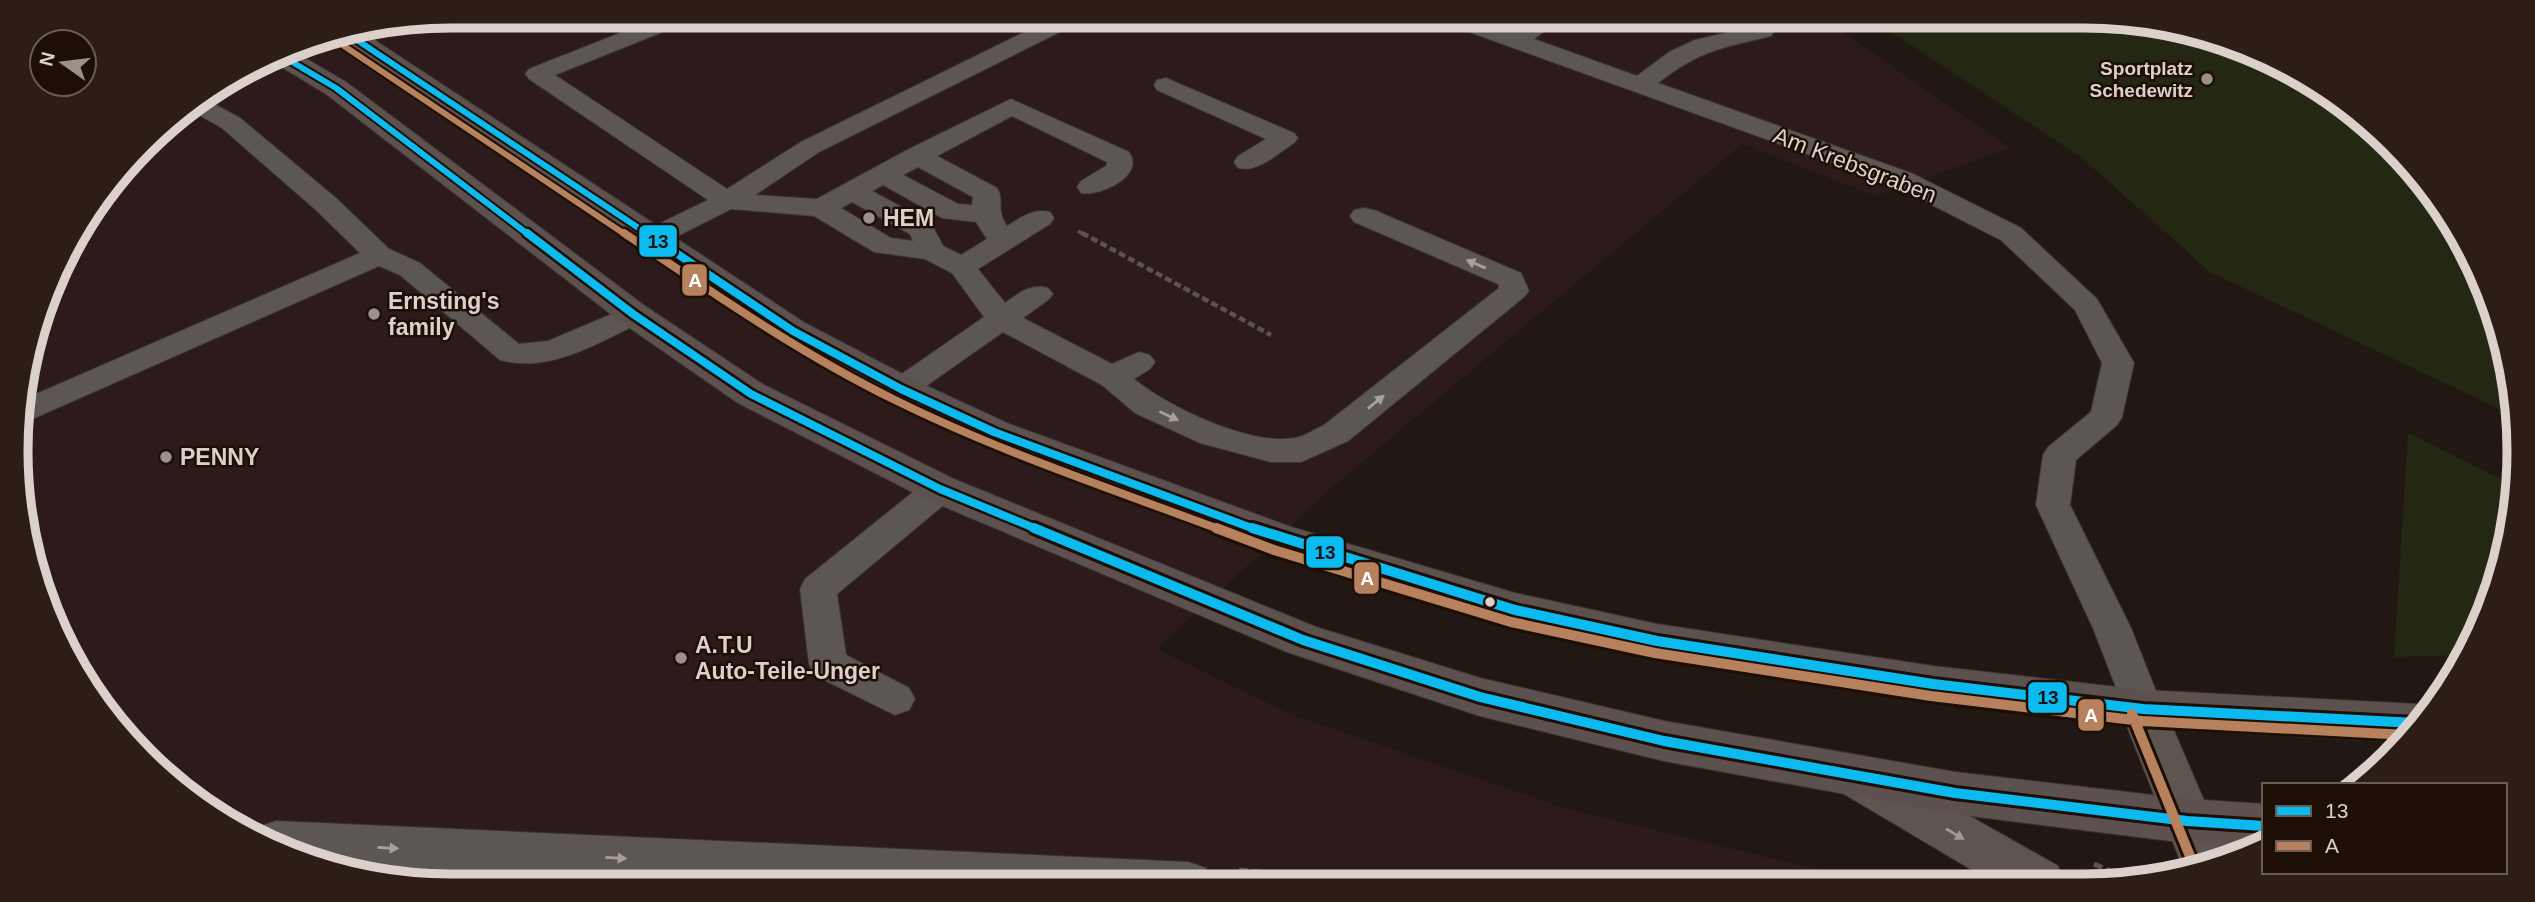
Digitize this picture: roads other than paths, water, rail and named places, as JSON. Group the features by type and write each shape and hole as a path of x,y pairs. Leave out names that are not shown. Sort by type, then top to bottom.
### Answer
{"main road":[{"path":"355,39 793,331 901,388 995,432 1278,538 1515,610 1657,641 1894,678 2143,709 2408,723"},
{"path":"287,61 336,89 633,314 751,394 940,489 1303,640 1480,697 1664,741 1955,793 2197,842 2262,826"},
{"path":"2143,709 2197,842"},
{"path":"1853,775 2024,874"}],"street":[{"path":"294,844 949,874"}],"lane":[{"path":"651,28 537,74 727,201 821,208 884,246 932,251 962,267 1001,318 1113,378 1146,405 1212,435 1243,444 1271,450 1301,450 1336,433 1514,291 1511,279 1364,216"},
{"path":"652,238 727,201 810,147 1050,28"},
{"name":"Am Krebsgraben","path":"1480,28 1902,179 2011,234 2087,305 2118,363 2106,417 2060,455 2053,505 2112,628 2143,709"},
{"path":"1516,41 1535,28"},
{"path":"1641,85 1677,57 1703,45 1763,31"},
{"path":"1166,85 1285,138 1247,162"},
{"path":"821,208 1011,106 1120,158 1119,170 1090,187"},
{"path":"204,108 231,122 379,255 410,269 511,353 528,356 550,351 633,314"},
{"path":"916,155 987,194 985,214 1003,241"},
{"path":"882,174 952,212 985,214"},
{"path":"851,191 921,229 932,251"},
{"path":"962,267 1040,218"},
{"path":"31,409 379,255"},
{"path":"901,388 1038,294"},
{"path":"1113,378 1139,362"},
{"path":"895,699 828,664 818,589 940,489"}],"place":[{"name":"Sportplatz Schedewitz","path":"2207,79"},
{"name":"HEM","path":"869,218"},
{"name":"Ernsting's family","path":"374,314"},
{"name":"PENNY","path":"166,457"},
{"name":"A.T.U Auto-Teile-Unger","path":"681,658"}]}
